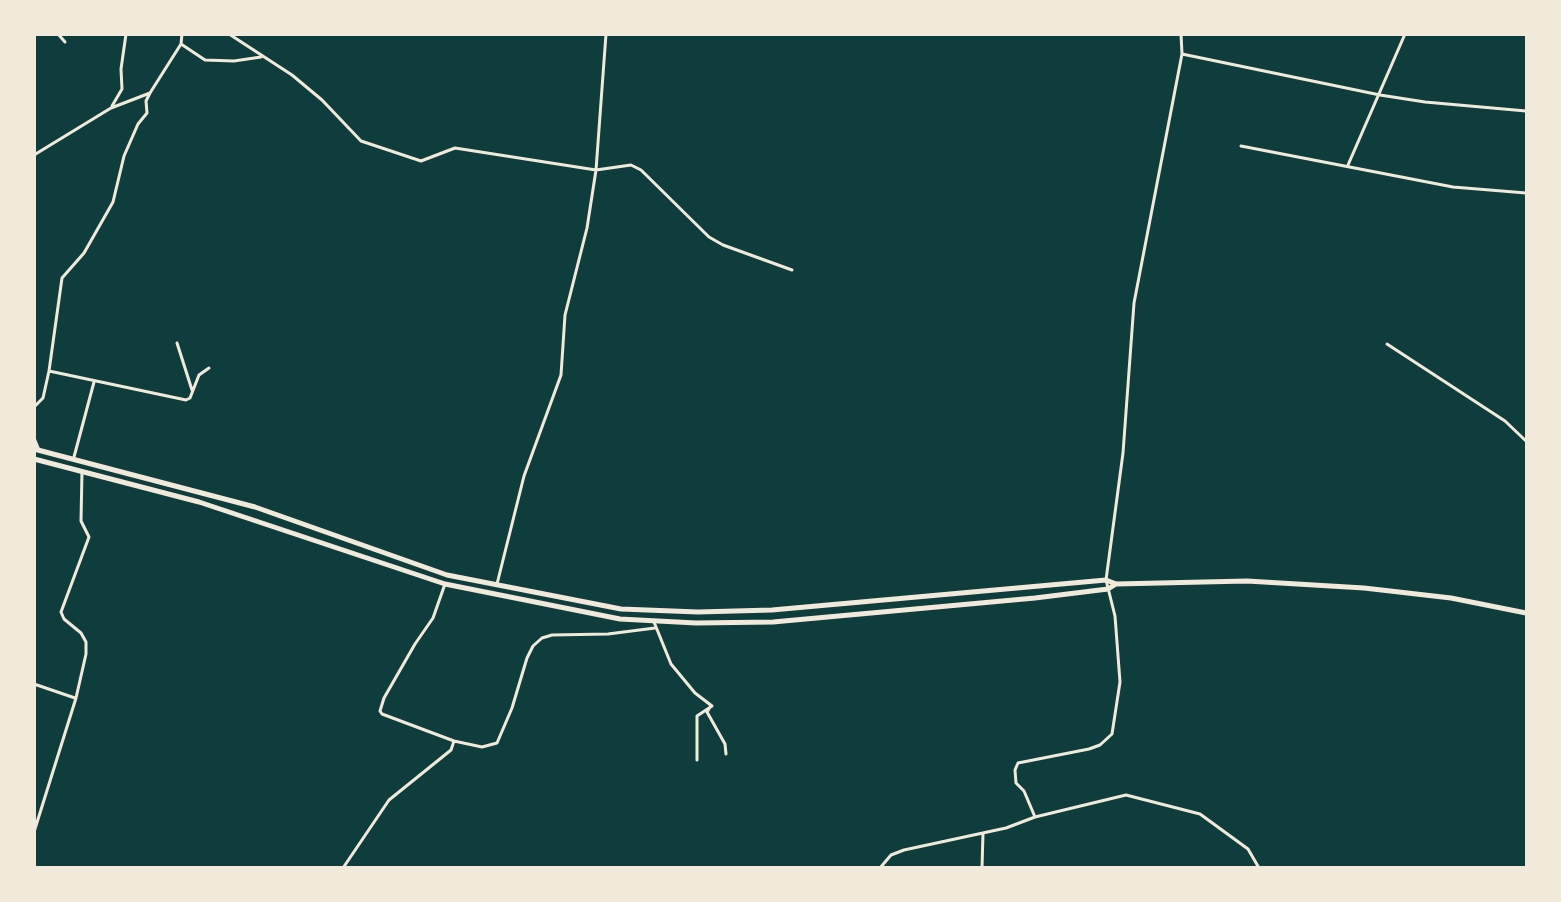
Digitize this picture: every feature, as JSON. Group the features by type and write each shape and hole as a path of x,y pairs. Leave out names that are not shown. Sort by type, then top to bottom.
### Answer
{"main road":[{"path":"37,450 74,457 255,507 447,575 621,609 698,612 795,608 1106,580 1116,584 1247,581 1305,583 1451,598 1527,613"},
{"path":"34,459 82,470 251,518 445,584 654,625 773,622 1108,589 1116,584"}],"street":[{"path":"58,34 65,42"},
{"path":"111,108 122,89 121,69 126,34"},
{"path":"34,407 44,398 62,278 84,253 113,202 124,156 138,124 147,113 146,101 181,44 182,34"},
{"path":"229,34 292,75 322,100 361,141 375,147 397,151 421,161 455,148 596,170 631,165 641,170 710,237 723,245 792,270"},
{"path":"496,586 524,476 561,375 565,315 587,228 596,170 606,34"},
{"path":"1035,817 1024,791 1016,783 1015,770 1018,763 1089,749 1101,745 1112,734 1120,682 1115,616 1106,580 1124,453 1134,303 1182,54 1181,34"},
{"path":"1348,165 1405,34"},
{"path":"181,44 205,60 234,61 261,56"},
{"path":"1182,54 1425,102 1527,111"},
{"path":"34,156 111,108 150,93"},
{"path":"1241,146 1453,187 1527,193"},
{"path":"177,343 192,392"},
{"path":"1387,344 1505,421 1527,441"},
{"path":"49,371 181,399 190,398 199,375 209,368"},
{"path":"74,457 94,382"},
{"path":"34,438 37,450"},
{"path":"34,832 37,814 76,698 86,654 86,642 81,633 64,619 61,612 89,537 81,521 82,470"},
{"path":"445,584 434,618 415,644 380,711 382,714 454,741 482,747 497,742 509,717 527,658 533,646 542,638 552,635 608,634 654,625 671,664 695,693 712,706"},
{"path":"34,684 76,698"},
{"path":"712,706 707,712 725,744 726,754"},
{"path":"698,760 697,716 712,706"},
{"path":"343,867 388,800 451,750 454,741"},
{"path":"880,867 891,855 903,850 1006,828 1035,817 1120,796 1178,806 1200,814 1248,849 1259,867"},
{"path":"982,867 983,833"}]}
